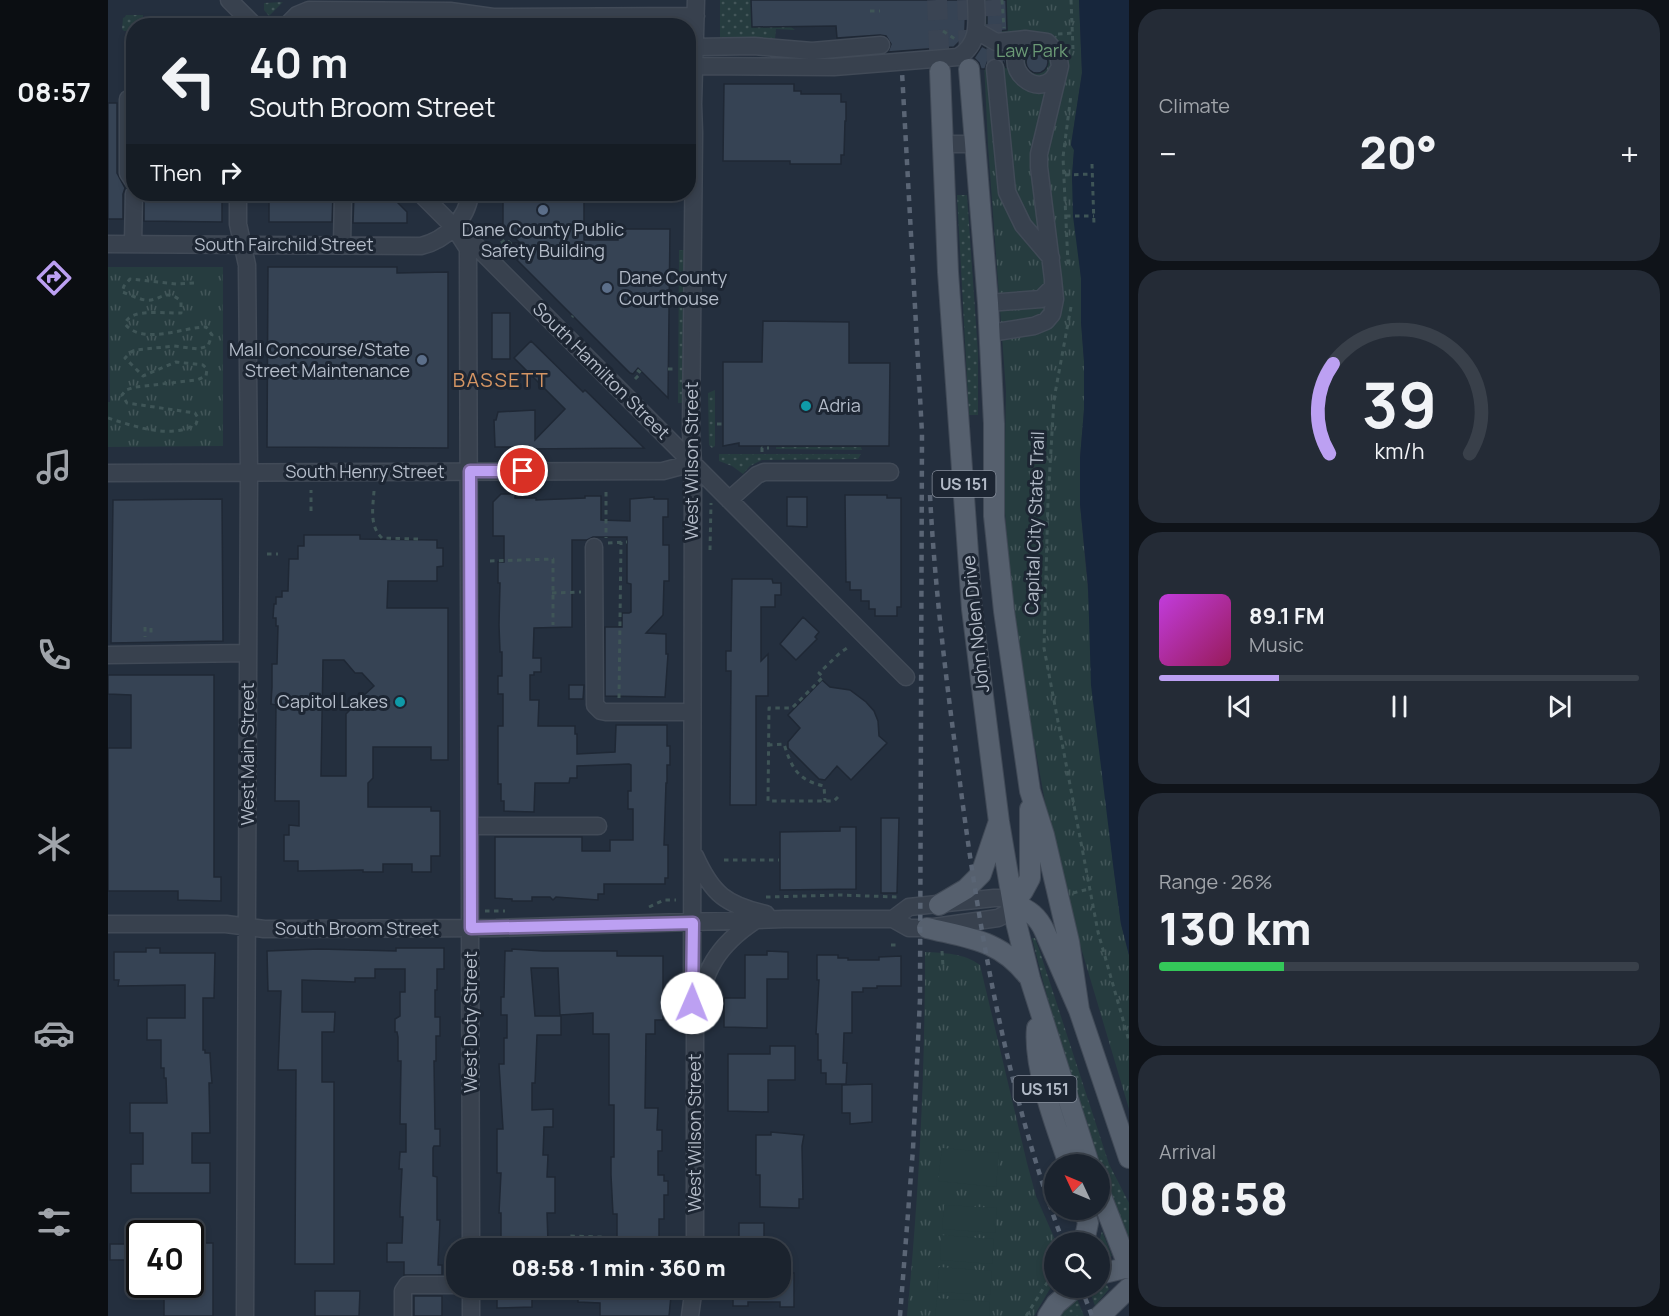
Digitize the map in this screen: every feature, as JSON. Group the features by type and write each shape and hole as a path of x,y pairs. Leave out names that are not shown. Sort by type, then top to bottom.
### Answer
{"main road":[{"name":"John Nolen Drive","path":"969,69 990,333 994,424 994,516 1004,611 1030,791"},
{"name":"John Nolen Drive","path":"940,71 948,272 972,609 999,822 1016,922 1030,979 1086,1154"},
{"path":"1030,791 1030,878 1013,903 1032,912 1040,920 1079,1010"},
{"name":"US 151","path":"1030,791 1044,835 1069,942 1079,1010 1129,1158"},
{"path":"939,905 966,889 981,874 999,822"},
{"path":"927,928 994,946 1014,959 1030,979"},
{"name":"US 151","path":"1040,1010 1037,1034 1045,1089 1066,1154"},
{"path":"1110,1219 1129,1267 1110,1272"},
{"path":"1100,1316 1129,1288"}],"street":[{"path":"229,0 247,18"},
{"path":"696,66 834,67 958,57 973,43 977,31 976,0"},
{"path":"294,18 309,10 450,10 493,17 696,8"},
{"path":"977,31 996,42 1040,40 1053,47 1058,54 1063,90 1039,154 1051,258"},
{"path":"1025,39 1028,40 1022,44 1016,57 1018,72 1022,78 1037,84 1045,84 1056,75 1060,66"},
{"path":"696,47 753,46 812,51 881,45"},
{"path":"990,333 1034,326 1046,321 1054,309 1061,276 1051,258 1023,225 1007,192 995,68"},
{"path":"943,144 975,144"},
{"path":"133,244 134,201"},
{"name":"West Main Street","path":"238,201 238,224 247,265 249,472 245,1316"},
{"path":"342,246 343,201"},
{"name":"South Hamilton Street","path":"428,201 473,243 906,677"},
{"path":"454,227 464,215 469,201"},
{"name":"West Wilson Street","path":"693,201 691,432 693,463 692,1003 696,1017 695,1238"},
{"name":"South Fairchild Street","path":"108,244 422,246 435,242 454,227"},
{"name":"West Doty Street","path":"454,227 468,249 471,1238"},
{"path":"988,303 1041,299 1061,276"},
{"name":"South Henry Street","path":"108,472 663,471 693,463"},
{"path":"729,500 757,475 764,472 890,472"},
{"path":"594,547 594,700 598,709 619,712 692,712"},
{"path":"108,655 248,653"},
{"path":"471,826 598,826"},
{"path":"693,853 709,884 722,898 747,910 784,919"},
{"name":"South Broom Street","path":"108,924 226,924 264,929 471,928 784,919 893,919 909,928 927,928 998,918 1006,914 1013,903 1002,898 994,898 909,907 893,919"},
{"path":"696,1017 707,972 714,958 732,937 757,920"},
{"path":"403,1316 403,1291 406,1285 446,1285"},
{"path":"471,1298 471,1316"},
{"path":"690,1316 692,1298"}],"path":[{"path":"1002,0 1005,42"},
{"path":"1071,0 1074,54"},
{"path":"870,11 880,11"},
{"path":"1061,276 1066,216 1063,90"},
{"path":"1092,164 1094,225"},
{"path":"1065,176 1092,174"},
{"path":"1066,216 1094,216"},
{"path":"501,243 506,239 522,255"},
{"path":"108,418 163,432 192,427 196,424 198,418 195,413 128,403 122,395 126,390 135,387 197,380 206,376 207,369 202,365 176,362 143,376 125,358 130,352 136,350 174,346 198,349 208,346 212,335 206,327 149,335 130,329 125,324 131,316 150,312 182,313 181,302 168,294 146,301 122,292 130,279 177,284 196,283"},
{"name":"Capital City State Trail","path":"1071,306 1054,399 1048,500 1044,648 1098,932 1129,1041"},
{"path":"634,379 641,373 635,368"},
{"path":"668,369 676,369"},
{"path":"717,424 723,424"},
{"path":"762,452 762,448 769,448"},
{"path":"311,490 311,511"},
{"path":"374,490 373,521 379,536 382,538 418,538"},
{"path":"606,492 606,543 627,542"},
{"path":"710,560 711,508"},
{"path":"619,712 621,542"},
{"path":"267,554 278,554"},
{"path":"490,561 553,559 553,625"},
{"path":"552,593 594,592"},
{"path":"145,627 146,637"},
{"path":"151,628 151,637"},
{"path":"838,797 834,801 768,801 769,708 792,708 823,677 819,674 850,646"},
{"path":"768,745 784,744 794,770 800,777 824,786 825,801"},
{"path":"724,860 779,860"},
{"path":"763,897 839,895 898,897"},
{"path":"664,900 680,900"},
{"path":"891,945 898,945"},
{"path":"942,951 943,966"},
{"path":"566,1238 568,1236 603,1238"},
{"path":"1026,1316 1044,1288"}],"green space":[{"path":"720,0 751,0 752,27 791,27 795,30 776,29 775,39 720,38"},
{"name":"Law Park","path":"981,0 1079,0 1082,73 1071,145 1074,150 1072,176 1081,278 1084,361 1080,504 1113,864 1121,924 1129,955 1129,1109 1079,941 1047,813 1028,708 1011,586 1004,500 1006,391 988,145"},
{"path":"283,2 269,16 264,10 264,3"},
{"path":"126,15 143,15 145,18 126,18 126,31 124,31 122,29"},
{"path":"188,16 188,18 170,18"},
{"path":"957,195 967,195 978,353 978,415 969,415"},
{"path":"679,250 684,250 682,403 678,403"},
{"path":"108,267 223,267 223,446 108,447 108,402 110,402"},
{"path":"715,390 715,446 712,448 709,445 708,393"},
{"path":"776,447 861,447 862,450 776,449"},
{"path":"719,454 861,454 858,459 762,460 750,466 743,474 719,461"},
{"path":"1032,938 1035,938 1039,949 1106,1154 1095,1154 1053,1017"},
{"path":"925,952 947,953 974,961 980,965 1036,1196 1044,1220 1046,1220 1052,1232 1044,1232 1045,1298 1034,1316 907,1316 915,1225 924,1043"},
{"path":"942,1148 999,1153 996,1187 938,1181"},
{"path":"1110,1166 1129,1203 1129,1247 1110,1195"},
{"path":"944,1205 997,1208 995,1233 942,1229"},
{"path":"941,1235 994,1239 992,1264 940,1260"},
{"path":"939,1267 992,1271 990,1295 937,1292"},
{"path":"937,1298 990,1302 989,1316 935,1316"},
{"path":"1074,1298 1077,1298 1084,1316 1058,1316"},
{"path":"1092,1298 1102,1298 1095,1306"}],"water":[{"path":"1079,0 1129,0 1129,955 1121,924 1091,685 1088,584 1080,504 1084,361 1081,278 1073,216 1074,150 1071,145 1082,73"}],"building":[{"path":"751,0 966,0 965,30 961,40 954,47 888,52 891,44 886,36 837,38 836,26 752,27"},
{"path":"987,0 1006,0 1007,30 998,31 987,25"},
{"path":"982,46 991,51 1007,51 1006,68 1003,61 995,58 988,60 985,69 981,69 974,58"},
{"path":"1037,51 1045,54 1048,62 1045,70 1037,73 1029,70 1026,62 1029,54"},
{"path":"724,84 794,84 794,91 801,91 801,94 841,94 841,102 846,102 846,121 844,155 841,155 841,164 723,161"},
{"path":"108,103 117,103 117,173 125,188 123,219 108,219"},
{"path":"144,201 222,201 222,222 144,221"},
{"path":"269,201 333,201 332,222 269,222"},
{"path":"354,201 396,201 407,212 407,223 353,223"},
{"name":"Dane County Courthouse","path":"503,201 584,201 584,240 618,240 618,229 670,229 668,398 638,368 633,374 630,373 517,260 516,256 521,251 513,243 520,243 503,226"},
{"path":"268,267 397,267 397,273 448,272 448,448 267,447"},
{"path":"492,313 510,313 510,359 492,359"},
{"name":"Adria","path":"763,321 849,322 849,363 890,363 889,446 739,446 739,443 723,446 723,362 762,362"},
{"path":"531,341 644,448 523,449 523,447 495,447 494,420 498,412 535,410 535,440 565,409 514,358"},
{"path":"501,494 515,494 515,498 536,498 536,500 601,496 601,520 630,521 630,499 654,497 654,499 668,499 668,517 663,517 663,545 669,545 669,581 664,581 663,615 646,633 666,634 666,654 668,654 665,697 605,696 605,627 622,627 622,613 631,612 631,584 627,583 627,537 593,537 587,540 572,540 572,627 534,628 533,658 541,658 541,672 534,672 534,675 530,675 530,700 539,700 538,726 575,726 577,754 615,752 616,725 667,725 670,765 667,765 666,783 664,845 668,845 668,878 665,878 665,884 604,884 604,894 598,894 598,900 556,897 553,900 550,897 532,897 532,901 512,901 512,899 495,898 495,837 582,837 582,851 610,851 610,840 633,840 633,809 628,809 628,791 631,791 631,765 629,764 577,766 577,778 570,778 569,783 535,783 534,812 504,811 504,801 501,801 501,784 498,784 498,726 503,726 503,694 498,694 498,676 502,676 502,652 500,652 498,562 504,562 504,536 493,536 493,502"},
{"path":"845,495 887,495 887,498 901,498 901,607 897,607 897,616 875,616 875,609 869,609 869,601 861,601 861,590 850,590 850,582 846,582"},
{"path":"787,497 807,497 807,527 787,526"},
{"path":"222,499 223,641 111,643 113,500"},
{"name":"Capitol Lakes","path":"304,535 360,535 360,539 437,540 437,548 443,548 443,566 437,567 437,581 388,581 387,608 448,608 448,760 431,760 431,747 373,747 373,778 368,783 368,807 431,807 431,811 440,811 440,856 431,856 431,872 412,872 412,864 383,864 383,872 298,871 298,861 284,861 284,835 289,835 289,825 299,826 299,801 275,801 276,705 271,704 272,664 277,664 278,626 276,626 276,618 273,618 276,597 282,597 282,591 288,591 289,559 298,559 298,546 304,546","holes":["323,660 344,660 355,673 362,673 374,686 360,699 356,698 349,705 349,711 346,714 346,776 321,776"]},
{"path":"732,579 772,579 773,583 781,583 781,595 775,595 775,607 761,607 761,661 768,654 768,696 756,696 756,805 730,805 731,671 726,671 726,651 731,651"},
{"path":"803,617 819,632 815,637 817,639 796,660 780,644"},
{"path":"108,675 214,675 214,877 221,877 221,901 178,900 178,891 108,891 108,748 131,748 131,695 108,694"},
{"path":"822,680 830,687 850,690 866,702 874,711 878,721 879,736 887,743 851,780 837,766 825,780 819,779 788,748 788,742 800,728 788,715"},
{"path":"569,685 584,685 583,699 569,699"},
{"path":"881,818 899,818 897,893 881,893"},
{"path":"840,827 856,827 856,889 780,890 780,832 840,831"},
{"path":"146,948 160,948 160,953 215,953 214,998 203,998 203,1050 205,1053 210,1053 212,1083 209,1083 210,1133 192,1133 192,1163 210,1163 210,1193 131,1193 131,1164 143,1164 143,1133 130,1133 130,1103 167,1103 166,1078 164,1078 164,1068 161,1068 161,1040 147,1040 147,1018 185,1018 185,985 118,986 119,980 114,980 114,952 146,952"},
{"path":"396,948 444,948 444,969 437,969 437,990 435,990 435,1017 440,1017 440,1036 436,1036 436,1061 434,1061 435,1129 440,1129 440,1146 433,1148 433,1176 437,1177 437,1220 440,1220 438,1265 442,1265 442,1275 404,1275 404,1262 387,1262 387,1243 402,1243 403,1217 400,1217 400,1209 402,1169 399,1169 400,1152 406,1152 406,1124 400,1124 401,1061 398,1061 395,1019 400,1016 400,992 405,992 405,969 375,969 375,978 355,978 355,982 302,980 302,1012 335,1012 334,1032 322,1032 322,1082 334,1082 334,1264 295,1264 296,1070 278,1070 281,991 268,991 267,951 319,949 396,951"},
{"path":"512,949 617,951 617,956 663,956 663,1020 655,1020 655,1034 646,1034 645,1108 658,1108 657,1130 662,1130 662,1151 658,1151 658,1175 664,1175 664,1181 668,1181 668,1195 664,1195 664,1219 659,1219 659,1238 617,1238 617,1214 613,1214 611,1175 611,1157 614,1157 614,1105 609,1105 609,1034 593,1034 593,1013 560,1015 558,968 531,968 535,1016 561,1016 561,1035 537,1035 535,1083 532,1083 532,1110 553,1109 553,1127 544,1127 543,1155 548,1155 547,1177 555,1177 555,1213 547,1213 548,1238 501,1238 501,1213 499,1213 501,1173 497,1173 497,1129 503,1129 499,1064 504,1064 507,1015 501,1015 501,997 504,997 505,951 512,951"},
{"path":"767,951 788,952 788,979 767,979 767,1028 724,1027 724,998 745,998 745,955 767,955"},
{"path":"817,955 838,955 838,958 848,958 848,960 879,960 879,957 901,956 901,986 877,986 877,988 863,988 863,992 852,992 852,1033 844,1033 843,1063 847,1063 846,1084 826,1084 826,1073 821,1073 821,1060 818,1060"},
{"path":"770,1046 795,1046 795,1080 768,1080 768,1112 728,1111 728,1054 770,1054"},
{"path":"872,1084 872,1122 850,1124 850,1113 842,1113 842,1085"},
{"path":"771,1132 804,1135 802,1146 803,1199 799,1199 799,1208 760,1207 760,1175 756,1175 756,1135 771,1135"},
{"path":"739,1223 764,1223 764,1238 739,1238"},
{"path":"204,1243 213,1243 213,1316 164,1316 164,1299 154,1299 204,1298"},
{"path":"110,1244 126,1244 126,1260 110,1260"},
{"path":"791,1273 794,1273 794,1307 780,1307 780,1302 748,1302 748,1306 733,1306 733,1298 791,1298"},
{"path":"315,1291 360,1291 359,1316 315,1316"},
{"path":"414,1296 442,1296 442,1316 414,1316"},
{"path":"497,1298 532,1298 532,1307 497,1308"},
{"path":"578,1298 671,1298 669,1316 600,1316 600,1303 578,1302"}],"tunnel":[{"path":"937,0 940,71"},
{"path":"967,0 969,55"},
{"path":"993,0 995,68"}],"railway":[{"path":"900,1316 913,1149 920,999 922,433 902,72"},
{"path":"930,495 946,675 968,841 987,958 998,1016 1027,1130 1060,1232"},
{"path":"1085,1298 1092,1316"}],"place":[{"name":"Dane County Public Safety Building","path":"543,210"},
{"name":"Dane County Courthouse","path":"607,288"},
{"name":"Mall Concourse/State Street Maintenance","path":"422,360"},
{"name":"Adria","path":"806,406"},
{"name":"Capitol Lakes","path":"400,702"}],"district":[{"name":"BASSETT","path":"501,380"}],"route":[{"path":"523,471 470,471 471,928 693,923 692,1003"}]}
